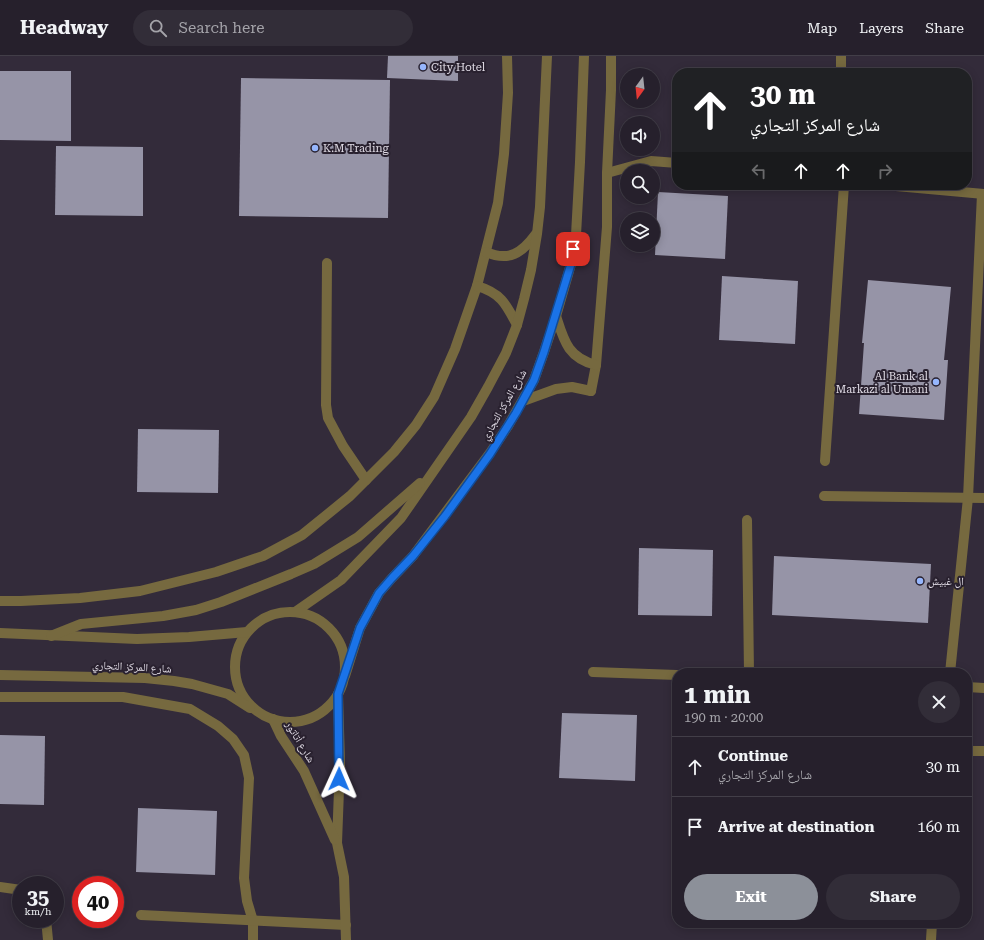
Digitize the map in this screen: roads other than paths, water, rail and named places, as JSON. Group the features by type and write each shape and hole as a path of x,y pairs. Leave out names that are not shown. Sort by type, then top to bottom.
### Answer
{"street":[{"path":"0,601 80,598 140,591 216,572 263,556 302,535 350,496 394,452 416,425 434,397 455,349 477,286 498,203 504,154 508,97 507,56"},
{"name":"شارع المركز التجاري","path":"295,612 341,580 401,518 429,476 453,444 488,387 506,353 517,325 532,270 537,234 540,207 547,56"},
{"name":"شارع المركز التجاري","path":"344,676 360,628 379,593 413,556 445,516 490,454 523,401 536,373 556,316 571,264 576,235 584,56"},
{"path":"523,401 556,388 572,387 591,391 596,365 607,227 607,173 611,56"},
{"path":"841,56 841,68"},
{"path":"607,173 651,161 672,163"},
{"path":"826,461 844,190"},
{"path":"939,190 983,194 968,498 951,668"},
{"path":"486,252 495,256 506,257 519,252 527,246 537,234"},
{"path":"327,263 326,405 328,418 343,446 366,480"},
{"path":"477,286 486,289 505,302 517,325"},
{"path":"556,316 566,344 574,354 586,362 596,365"},
{"path":"51,636 81,624 163,616 196,610 221,602 291,574 314,564 358,537 429,476"},
{"path":"824,496 984,498"},
{"path":"747,520 749,668"},
{"path":"295,612 312,617 328,627 339,641 345,658 344,676 338,694 326,709 310,718 292,722 273,719 257,711 245,698 237,682 234,665 238,648 247,632 260,620 277,614 295,612"},
{"path":"0,633 137,639 189,637 247,632"},
{"path":"594,672 672,676"},
{"name":"شارع المركز التجاري","path":"0,675 145,678 174,681 192,684 228,694 257,711"},
{"path":"972,687 984,688"},
{"name":"شارع أتاتور","path":"336,842 340,763 338,694"},
{"path":"0,697 123,697 190,709 218,726 233,739 244,755 249,778 244,878 247,901 253,922 253,940"},
{"name":"شارع أتاتور","path":"273,719 281,736 304,771 336,842 344,877 346,940"},
{"path":"972,751 984,751"},
{"path":"0,887 12,889"},
{"path":"141,915 253,922 346,925"},
{"path":"47,928 48,940"},
{"path":"931,940 932,928"}],"place":[{"name":"City Hotel","path":"423,67"},
{"name":"K.M Trading","path":"315,148"},
{"name":"Al Bank al Markazi al Umani","path":"936,382"},
{"name":"ال غبيش","path":"920,581"}]}
